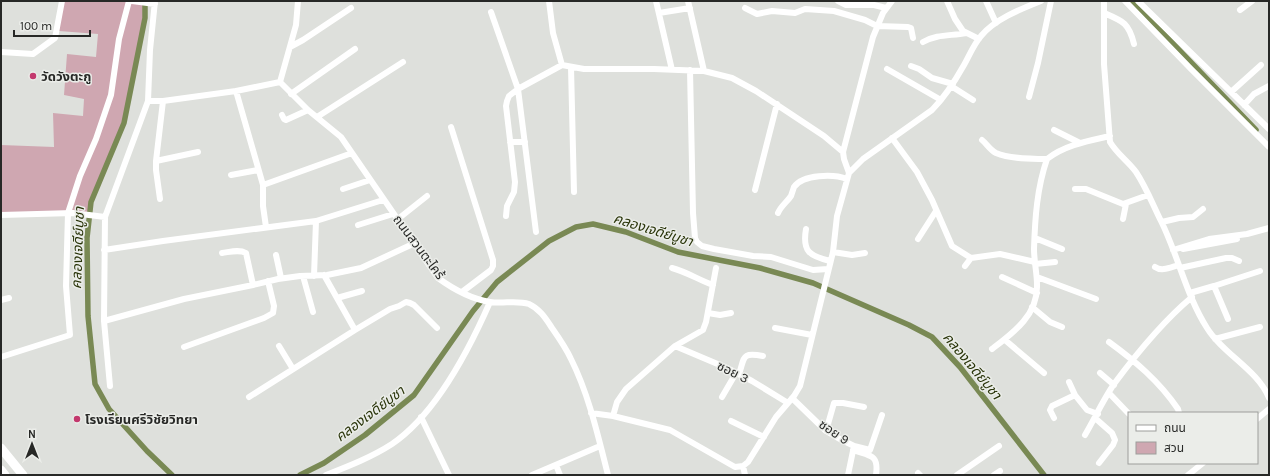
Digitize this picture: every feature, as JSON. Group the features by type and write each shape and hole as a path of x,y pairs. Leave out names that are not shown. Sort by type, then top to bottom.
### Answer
{"highway":[{"path":"1,448 24,475"},
{"path":"1,470 5,475"}],"street":[{"path":"1,52 33,54 55,38 62,1"},
{"path":"1,357 70,335 66,286 71,213 80,176 96,139 111,95 119,39 133,1 154,3 148,101 102,217 104,250 104,321 110,386"},
{"path":"148,101 163,102 236,91 280,82 296,25 298,1"},
{"path":"549,1 553,33 562,65"},
{"path":"656,1 672,70"},
{"path":"838,1 846,5 874,5 886,8"},
{"path":"848,176 843,152 869,51 877,26 886,8 892,1"},
{"path":"947,1 959,27 966,33 979,39"},
{"path":"986,1 996,23"},
{"path":"592,413 613,416 670,430 736,466 744,466 751,459 776,417 790,401 800,386 825,279 833,252 837,216 848,176 863,159 932,110 952,85 979,39 989,28 1039,1"},
{"path":"1029,97 1051,1"},
{"path":"1104,1 1104,64 1110,142 1114,150 1135,172 1162,222 1201,318 1215,339 1262,384 1269,398"},
{"path":"1124,1 1269,147"},
{"path":"1138,1 1234,90 1244,105 1269,129"},
{"path":"1240,10 1252,1"},
{"path":"659,13 689,4 704,71"},
{"path":"290,47 351,8"},
{"path":"745,8 756,14 772,11 795,13 805,9 834,10 865,20 877,26 911,28 913,38"},
{"path":"492,12 518,89 536,232"},
{"path":"1104,13 1124,22 1128,27 1134,44"},
{"path":"924,42 938,36 966,33"},
{"path":"291,94 355,49"},
{"path":"317,117 403,62"},
{"path":"506,216 507,206 515,187 507,101 509,96 518,89 562,65 584,69 704,71 732,78 776,104 824,136 843,152"},
{"path":"911,66 919,69 932,78 952,85 973,100"},
{"path":"1234,90 1261,66"},
{"path":"571,67 574,192"},
{"path":"887,69 941,100"},
{"path":"690,70 693,213 695,238 697,242 702,246 714,249 753,256 771,257 813,270 828,269"},
{"name":"ถนนสวนตะไคร้","path":"280,82 308,110 341,138 438,278 472,297 488,302 509,302 530,305 544,316 571,359 592,413 608,475"},
{"path":"1244,105 1254,94 1269,86"},
{"path":"236,91 263,185 263,206 266,227"},
{"path":"160,199 156,161 163,102"},
{"path":"755,190 776,104"},
{"path":"282,115 286,120 308,110"},
{"path":"451,127 493,260 493,266 490,270 462,292"},
{"path":"1054,130 1080,143"},
{"path":"982,140 996,153 1025,158 1047,159 1066,148 1110,136"},
{"path":"892,138 916,172 932,200 952,246 971,258 1000,254 1035,263 1055,262"},
{"path":"510,142 525,142"},
{"path":"156,161 198,152"},
{"path":"263,185 352,153"},
{"path":"992,349 1014,333 1024,323 1037,293 1035,238 1038,196 1047,159"},
{"path":"231,175 258,170"},
{"path":"778,213 781,206 790,197 794,187 805,180 831,175 848,176"},
{"path":"343,189 370,180"},
{"path":"1075,189 1086,189 1120,204 1126,204 1148,195"},
{"path":"398,219 427,196"},
{"path":"104,250 316,221 383,200"},
{"path":"1123,219 1126,204"},
{"path":"1162,222 1179,218 1193,217 1203,209"},
{"path":"918,239 936,211"},
{"path":"1,215 71,213 102,217"},
{"path":"358,225 393,214"},
{"path":"314,276 316,221"},
{"path":"1173,251 1209,239 1247,234 1269,228"},
{"path":"806,230 804,240 807,249 818,258 830,262"},
{"path":"1173,251 1256,235"},
{"path":"1035,238 1062,249"},
{"path":"104,321 184,299 281,278 324,275 361,268 415,243"},
{"path":"222,253 238,251 246,253 253,285"},
{"path":"833,252 852,255 865,253"},
{"path":"276,255 281,278"},
{"path":"965,266 971,258"},
{"path":"1155,267 1161,270 1226,258 1232,258 1239,261"},
{"path":"672,268 713,285"},
{"path":"613,416 620,396 660,357 675,346 703,330 708,313 716,268"},
{"path":"1085,435 1114,385 1163,324 1191,295 1260,271"},
{"path":"324,275 355,330"},
{"path":"303,276 313,312"},
{"path":"1002,277 1037,293"},
{"path":"1037,277 1096,299"},
{"path":"184,348 264,318 273,313 274,306 268,281"},
{"path":"1214,286 1228,319"},
{"path":"337,298 362,291"},
{"path":"1,300 9,298"},
{"path":"249,396 390,309 406,302 410,302 414,305 437,328"},
{"path":"326,475 383,449 406,432 431,406 454,373 475,336 488,302"},
{"path":"1032,307 1050,322 1062,327"},
{"path":"708,313 720,315 731,313"},
{"path":"1215,339 1260,327"},
{"path":"775,328 812,335"},
{"path":"1005,340 1044,373"},
{"path":"1109,342 1133,360 1161,386 1178,412"},
{"path":"279,346 293,369"},
{"name":"ซอย 3","path":"675,346 738,373 790,401"},
{"path":"722,397 738,373 745,356 753,354 763,356"},
{"path":"1100,373 1114,385"},
{"path":"1069,382 1075,395 1086,410 1097,416 1112,433 1115,440 1099,463"},
{"path":"1109,393 1128,413"},
{"path":"1054,418 1050,410 1052,406 1075,395"},
{"name":"ซอย 9","path":"790,401 826,430 853,448 848,475"},
{"path":"826,430 834,404 843,403 864,407"},
{"path":"1258,418 1269,409"},
{"path":"853,448 870,450 882,415"},
{"path":"421,416 449,475"},
{"path":"731,421 764,437"},
{"path":"532,475 600,446"},
{"path":"956,475 999,446"},
{"path":"853,448 871,456 876,460 876,475"},
{"path":"1188,475 1202,464"},
{"path":"556,465 560,475"},
{"path":"744,466 745,475"},
{"path":"994,475 1000,471"}],"green space":[{"path":"63,1 145,1 145,18 124,123 91,202 90,215 1,213 1,145 54,147 53,113 83,116 84,99 64,95 67,54 96,57 98,34 59,31"}],"waterway":[{"name":"คลองเจดีย์บูชา","path":"145,1 145,18 124,123 91,202 87,238 88,316 95,384 109,409 147,451 172,475"},
{"path":"1132,1 1256,130"},
{"name":"คลองเจดีย์บูชา","path":"300,475 324,463 365,435 414,395 473,311 497,282 549,241 576,227 593,224 626,232 678,252 760,268 813,283 909,325 932,337 960,367 1044,475"}],"place":[{"name":"วัดวังตะกู","path":"33,76"},
{"name":"โรงเรียนศรีวิชัยวิทยา","path":"77,419"}]}
